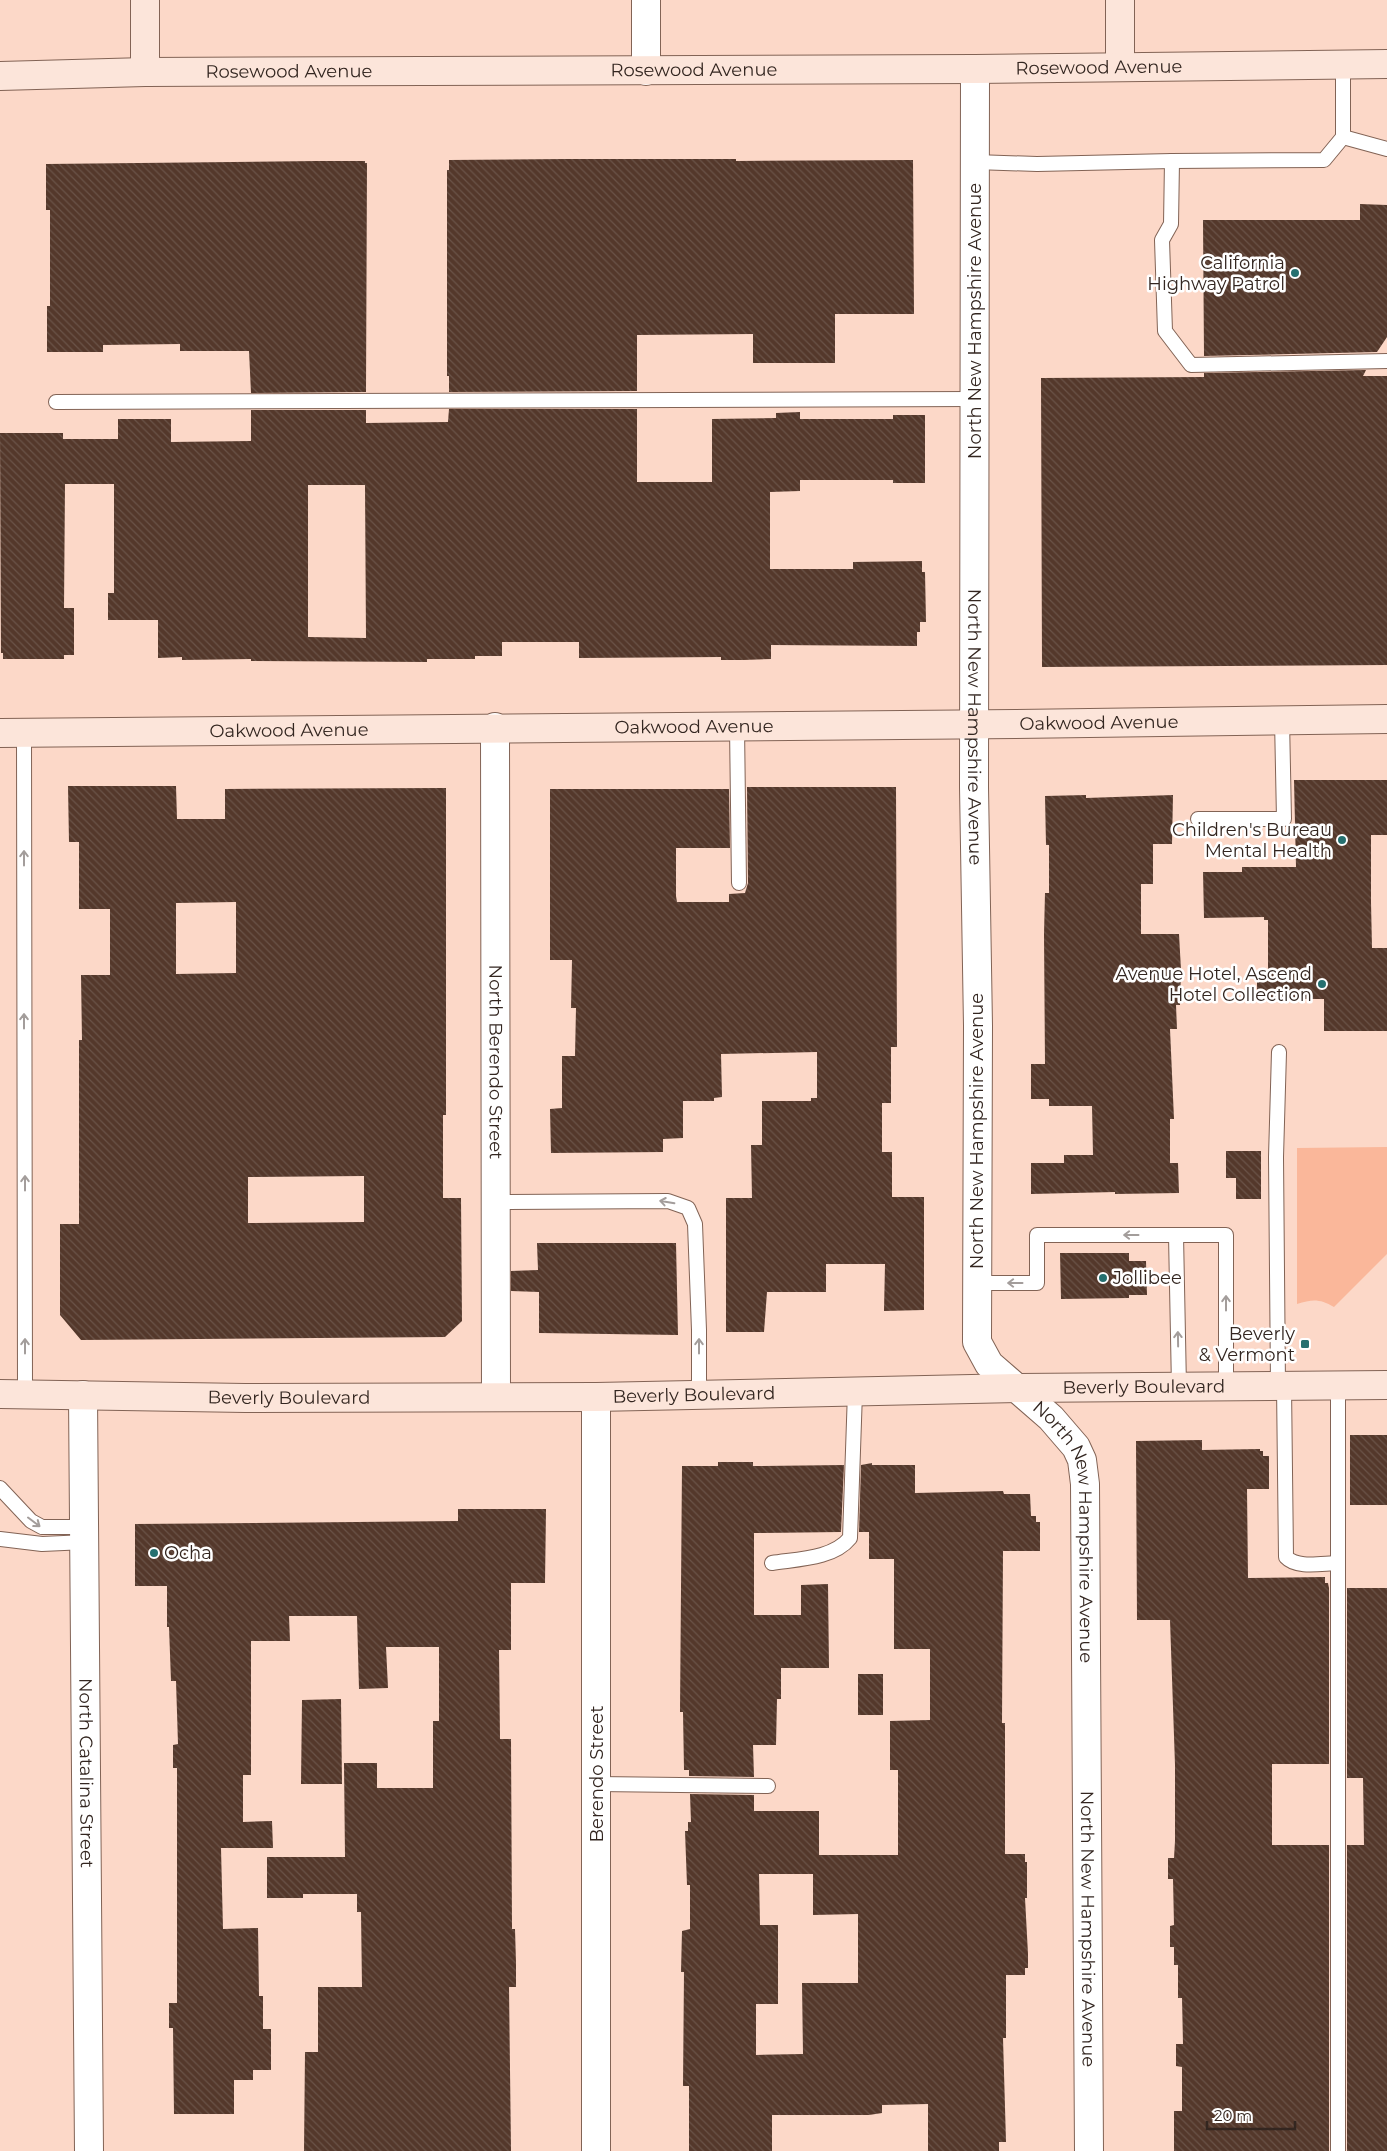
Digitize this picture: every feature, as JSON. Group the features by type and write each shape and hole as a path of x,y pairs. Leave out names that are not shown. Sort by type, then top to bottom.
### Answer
{"street":[{"path":"145,0 145,72"},
{"path":"646,0 646,71"},
{"path":"1120,0 1120,67"},
{"name":"Rosewood Avenue","path":"0,76 145,72 975,69 1387,64"},
{"name":"North New Hampshire Avenue","path":"975,69 974,723 978,1026 977,1342 989,1364 1051,1418 1076,1446 1082,1460 1085,1484 1089,2151"},
{"name":"Oakwood Avenue","path":"12,733 1387,718"},
{"name":"North Berendo Street","path":"495,727 496,1396"},
{"name":"Beverly Boulevard","path":"12,1394 245,1398 596,1397 1018,1388 1387,1385"},
{"name":"North Catalina Street","path":"84,1395 90,2151"},
{"name":"Berendo Street","path":"596,1397 596,2151"}],"lane":[{"path":"975,162 1038,164 1324,160 1343,137 1343,64"},
{"path":"1343,137 1387,150"},
{"path":"1172,161 1171,224 1162,240 1165,331 1191,365 1387,361"},
{"path":"56,402 974,399"},
{"path":"1198,819 1284,819 1282,719"},
{"path":"737,726 738,884"},
{"path":"12,733 12,1394"},
{"path":"1279,1052 1276,1158 1286,1557 1291,1562 1302,1564 1338,1563"},
{"path":"496,1202 668,1201 688,1208 695,1224 700,1330 699,1395"},
{"path":"976,1283 1037,1283 1038,1236 1226,1236 1226,1386"},
{"path":"1176,1236 1179,1388"},
{"path":"1338,1386 1338,2151"},
{"path":"772,1563 821,1554 843,1547 850,1538 855,1392"},
{"path":"0,1488 32,1521 42,1527 86,1535"},
{"path":"0,1539 42,1544 86,1535"},
{"path":"597,1784 768,1786"}],"shaded area":[{"path":"1387,1147 1387,1254 1334,1307 1325,1302 1316,1301 1297,1304 1297,1148"}],"building":[{"path":"736,159 736,161 913,160 914,314 835,314 835,363 753,363 753,334 637,335 637,391 449,392 449,376 447,376 447,170 449,170 449,160"},
{"path":"365,161 367,163 366,392 251,393 249,351 180,351 180,344 103,345 103,352 47,352 47,306 50,306 50,210 46,210 46,164"},
{"name":"California Highway Patrol","path":"1360,204 1387,205 1387,337 1377,352 1204,356 1203,220 1360,220"},
{"path":"1366,370 1363,376 1387,376 1387,665 1042,667 1041,378 1204,377 1204,373"},
{"path":"449,409 637,409 637,482 712,482 712,419 776,418 776,413 800,412 800,419 893,419 893,415 925,415 925,483 893,483 893,480 800,480 800,491 770,492 770,569 853,569 853,562 922,561 922,572 925,572 926,622 920,622 920,632 917,632 917,646 771,645 771,659 743,660 721,660 721,657 579,658 579,642 502,642 502,656 475,656 475,659 427,659 427,662 251,661 251,659 182,660 182,657 158,658 158,620 108,620 108,593 114,593 114,484 65,484 64,608 74,608 74,655 64,655 64,659 3,659 3,653 1,653 0,433 63,433 63,439 118,439 118,419 171,419 171,442 251,441 251,410 366,410 366,423 448,422","holes":["308,485 365,485 366,638 308,637"]},
{"path":"1294,780 1387,780 1387,835 1371,835 1371,902 1372,948 1387,948 1387,1031 1324,1031 1324,999 1270,999 1270,995 1257,996 1257,972 1268,972 1268,920 1264,920 1264,917 1204,918 1203,872 1242,872 1242,867 1296,867"},
{"path":"68,786 176,786 177,819 225,819 225,789 446,788 446,1115 443,1115 443,1198 461,1198 462,1321 445,1337 81,1340 60,1315 60,1224 79,1224 79,1040 82,1040 81,975 110,975 110,909 79,909 79,842 69,842","holes":["236,902 236,973 176,974 176,903","364,1176 364,1222 248,1223 248,1177"]},
{"path":"747,787 896,787 897,1047 891,1047 891,1103 882,1103 882,1152 892,1152 892,1197 924,1197 924,1310 884,1311 885,1264 826,1264 826,1292 767,1292 764,1332 726,1332 726,1198 752,1198 751,1145 762,1145 762,1101 811,1101 811,1098 817,1098 817,1052 721,1054 722,1097 714,1098 714,1101 683,1101 683,1138 663,1139 663,1152 551,1153 550,1109 562,1108 562,1056 575,1056 576,1008 571,1008 572,960 550,960 550,789 729,789 730,848 676,848 676,896 677,902 729,902 729,894 745,893 748,883"},
{"path":"1086,795 1086,798 1173,795 1172,844 1153,844 1153,884 1141,884 1141,934 1179,934 1180,1005 1176,1005 1177,1029 1170,1029 1174,1119 1170,1119 1170,1163 1178,1163 1179,1193 1031,1194 1031,1163 1064,1163 1064,1155 1093,1155 1092,1106 1049,1106 1049,1099 1031,1099 1031,1064 1045,1064 1044,934 1045,893 1049,893 1049,845 1046,845 1045,796"},
{"path":"1226,1151 1261,1151 1261,1199 1236,1199 1236,1178 1226,1178"},
{"path":"537,1243 676,1243 678,1335 539,1333 539,1292 511,1291 511,1271 538,1270"},
{"name":"Jollibee","path":"1060,1253 1129,1253 1129,1261 1146,1261 1147,1295 1129,1295 1129,1298 1061,1299"},
{"path":"1350,1435 1387,1435 1387,1505 1350,1505"},
{"path":"1202,1440 1202,1450 1260,1449 1260,1451 1263,1451 1263,1456 1269,1456 1269,1489 1247,1489 1248,1578 1325,1577 1325,1583 1328,1583 1329,1588 1329,1764 1272,1764 1272,1845 1329,1845 1329,2151 1174,2151 1174,2111 1182,2111 1182,2067 1176,2066 1176,2044 1183,2044 1182,1998 1178,1998 1178,1965 1174,1965 1174,1947 1170,1947 1170,1926 1174,1925 1173,1879 1168,1879 1168,1858 1174,1858 1175,1765 1170,1620 1137,1620 1136,1441"},
{"path":"718,1462 753,1462 753,1466 844,1465 841,1532 754,1533 754,1615 801,1615 801,1585 828,1584 829,1668 781,1668 781,1699 777,1699 776,1745 753,1745 754,1777 689,1776 689,1770 684,1770 683,1712 680,1712 682,1466 718,1466"},
{"path":"872,1463 872,1465 915,1465 915,1493 1003,1491 1004,1494 1030,1494 1031,1516 1036,1516 1036,1522 1040,1522 1040,1551 1003,1551 1002,1723 1005,1723 1005,1854 1025,1854 1025,1862 1027,1862 1027,1898 1025,1898 1028,1954 1028,1968 1025,1968 1025,1975 1006,1975 1006,2038 1003,2038 1006,2142 999,2142 999,2151 928,2151 928,2104 882,2105 882,2113 869,2115 772,2115 772,2151 689,2151 689,2086 683,2086 684,1972 681,1972 682,1931 690,1929 690,1885 687,1885 685,1831 688,1831 688,1822 691,1822 690,1794 754,1795 754,1811 819,1811 819,1855 898,1855 898,1770 890,1770 890,1721 930,1720 930,1649 894,1649 894,1559 869,1559 869,1532 859,1532 861,1465","holes":["759,1874 813,1874 813,1915 858,1914 858,1983 802,1983 803,2054 756,2055 756,2004 778,2004 778,1925 760,1925"]},
{"path":"458,1509 546,1509 545,1583 511,1583 511,1650 499,1650 500,1739 511,1739 512,1929 515,1929 516,1987 509,1987 511,2151 304,2151 305,2052 318,2052 318,1987 362,1987 361,1912 357,1912 357,1894 303,1894 303,1898 267,1898 267,1857 345,1857 344,1763 377,1763 377,1788 433,1788 433,1721 439,1721 439,1647 386,1647 388,1688 359,1689 357,1616 289,1616 290,1641 251,1641 251,1775 243,1775 243,1822 272,1821 273,1848 221,1848 223,1929 258,1928 259,1996 263,1996 263,2029 271,2029 271,2070 253,2070 253,2080 234,2080 234,2114 174,2114 173,2028 169,2028 169,2003 177,2003 177,1768 173,1768 173,1745 178,1744 176,1681 171,1681 169,1627 167,1627 167,1586 135,1586 135,1524 458,1521"},
{"path":"1347,1588 1387,1588 1387,2151 1347,2151 1347,1845 1364,1845 1363,1778 1347,1778"},
{"path":"858,1674 883,1674 883,1715 858,1715"},
{"path":"341,1699 342,1784 301,1784 302,1700"}],"place":[{"name":"California Highway Patrol","path":"1295,273"},
{"name":"Children's Bureau Mental Health","path":"1342,840"},
{"name":"Avenue Hotel, Ascend Hotel Collection","path":"1322,984"},
{"name":"Jollibee","path":"1103,1278"},
{"name":"Beverly & Vermont","path":"1305,1344"},
{"name":"Ocha","path":"154,1553"}]}
